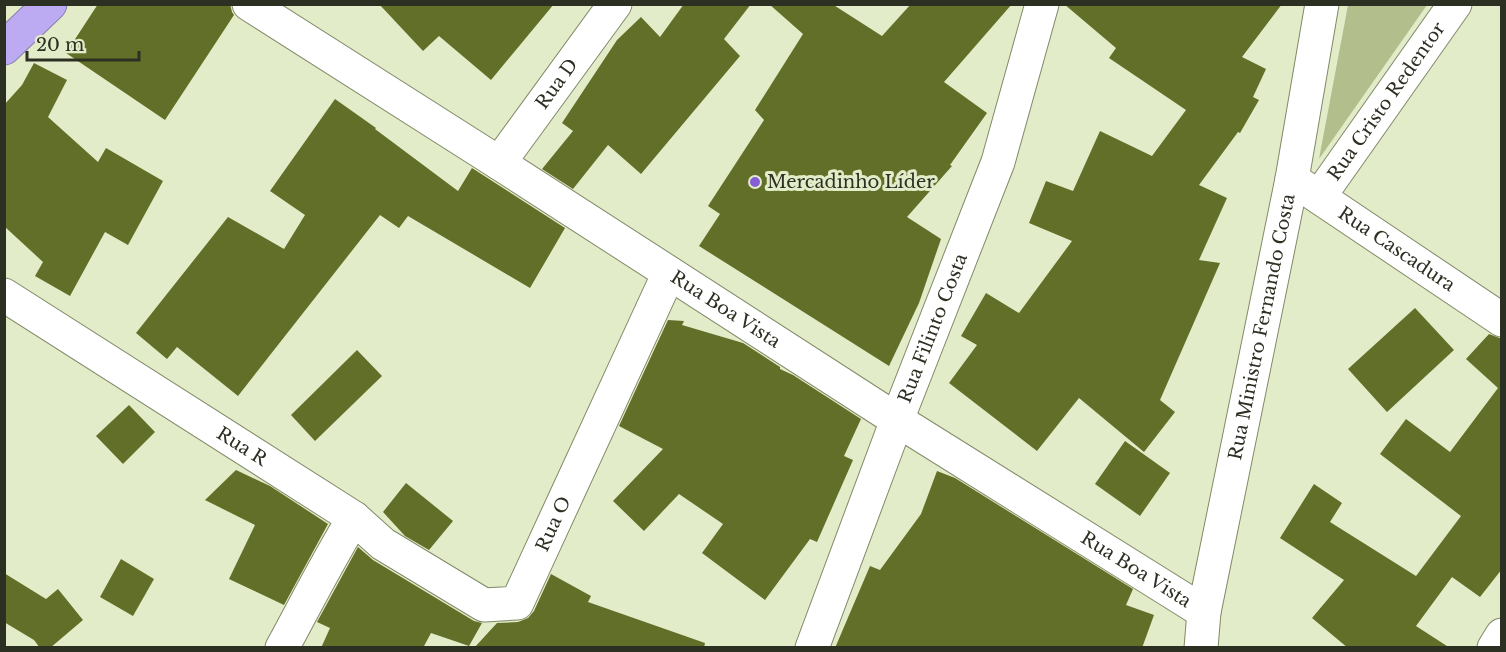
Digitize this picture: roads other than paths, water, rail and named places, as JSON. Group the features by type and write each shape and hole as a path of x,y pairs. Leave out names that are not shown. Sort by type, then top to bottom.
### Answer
{"highway":[{"path":"4,48 50,4"}],"street":[{"name":"Rua D","path":"498,163 615,4"},
{"name":"Rua Filinto Costa","path":"812,648 897,420 998,162 1042,4"},
{"name":"Rua Ministro Fernando Costa","path":"1201,648 1204,612 1292,179 1322,4"},
{"name":"Rua Cristo Redentor","path":"1319,197 1455,4"},
{"name":"Rua Boa Vista","path":"254,6 897,420 1204,612"},
{"name":"Rua Cascadura","path":"1292,179 1502,320"},
{"name":"Rua O","path":"354,518 383,544 484,605 517,603 669,273"},
{"name":"Rua R","path":"4,295 354,518"},
{"path":"282,648 335,548 354,518"},
{"path":"1494,648 1502,635"}],"place":[{"name":"Mercadinho Líder","path":"755,182"}]}
